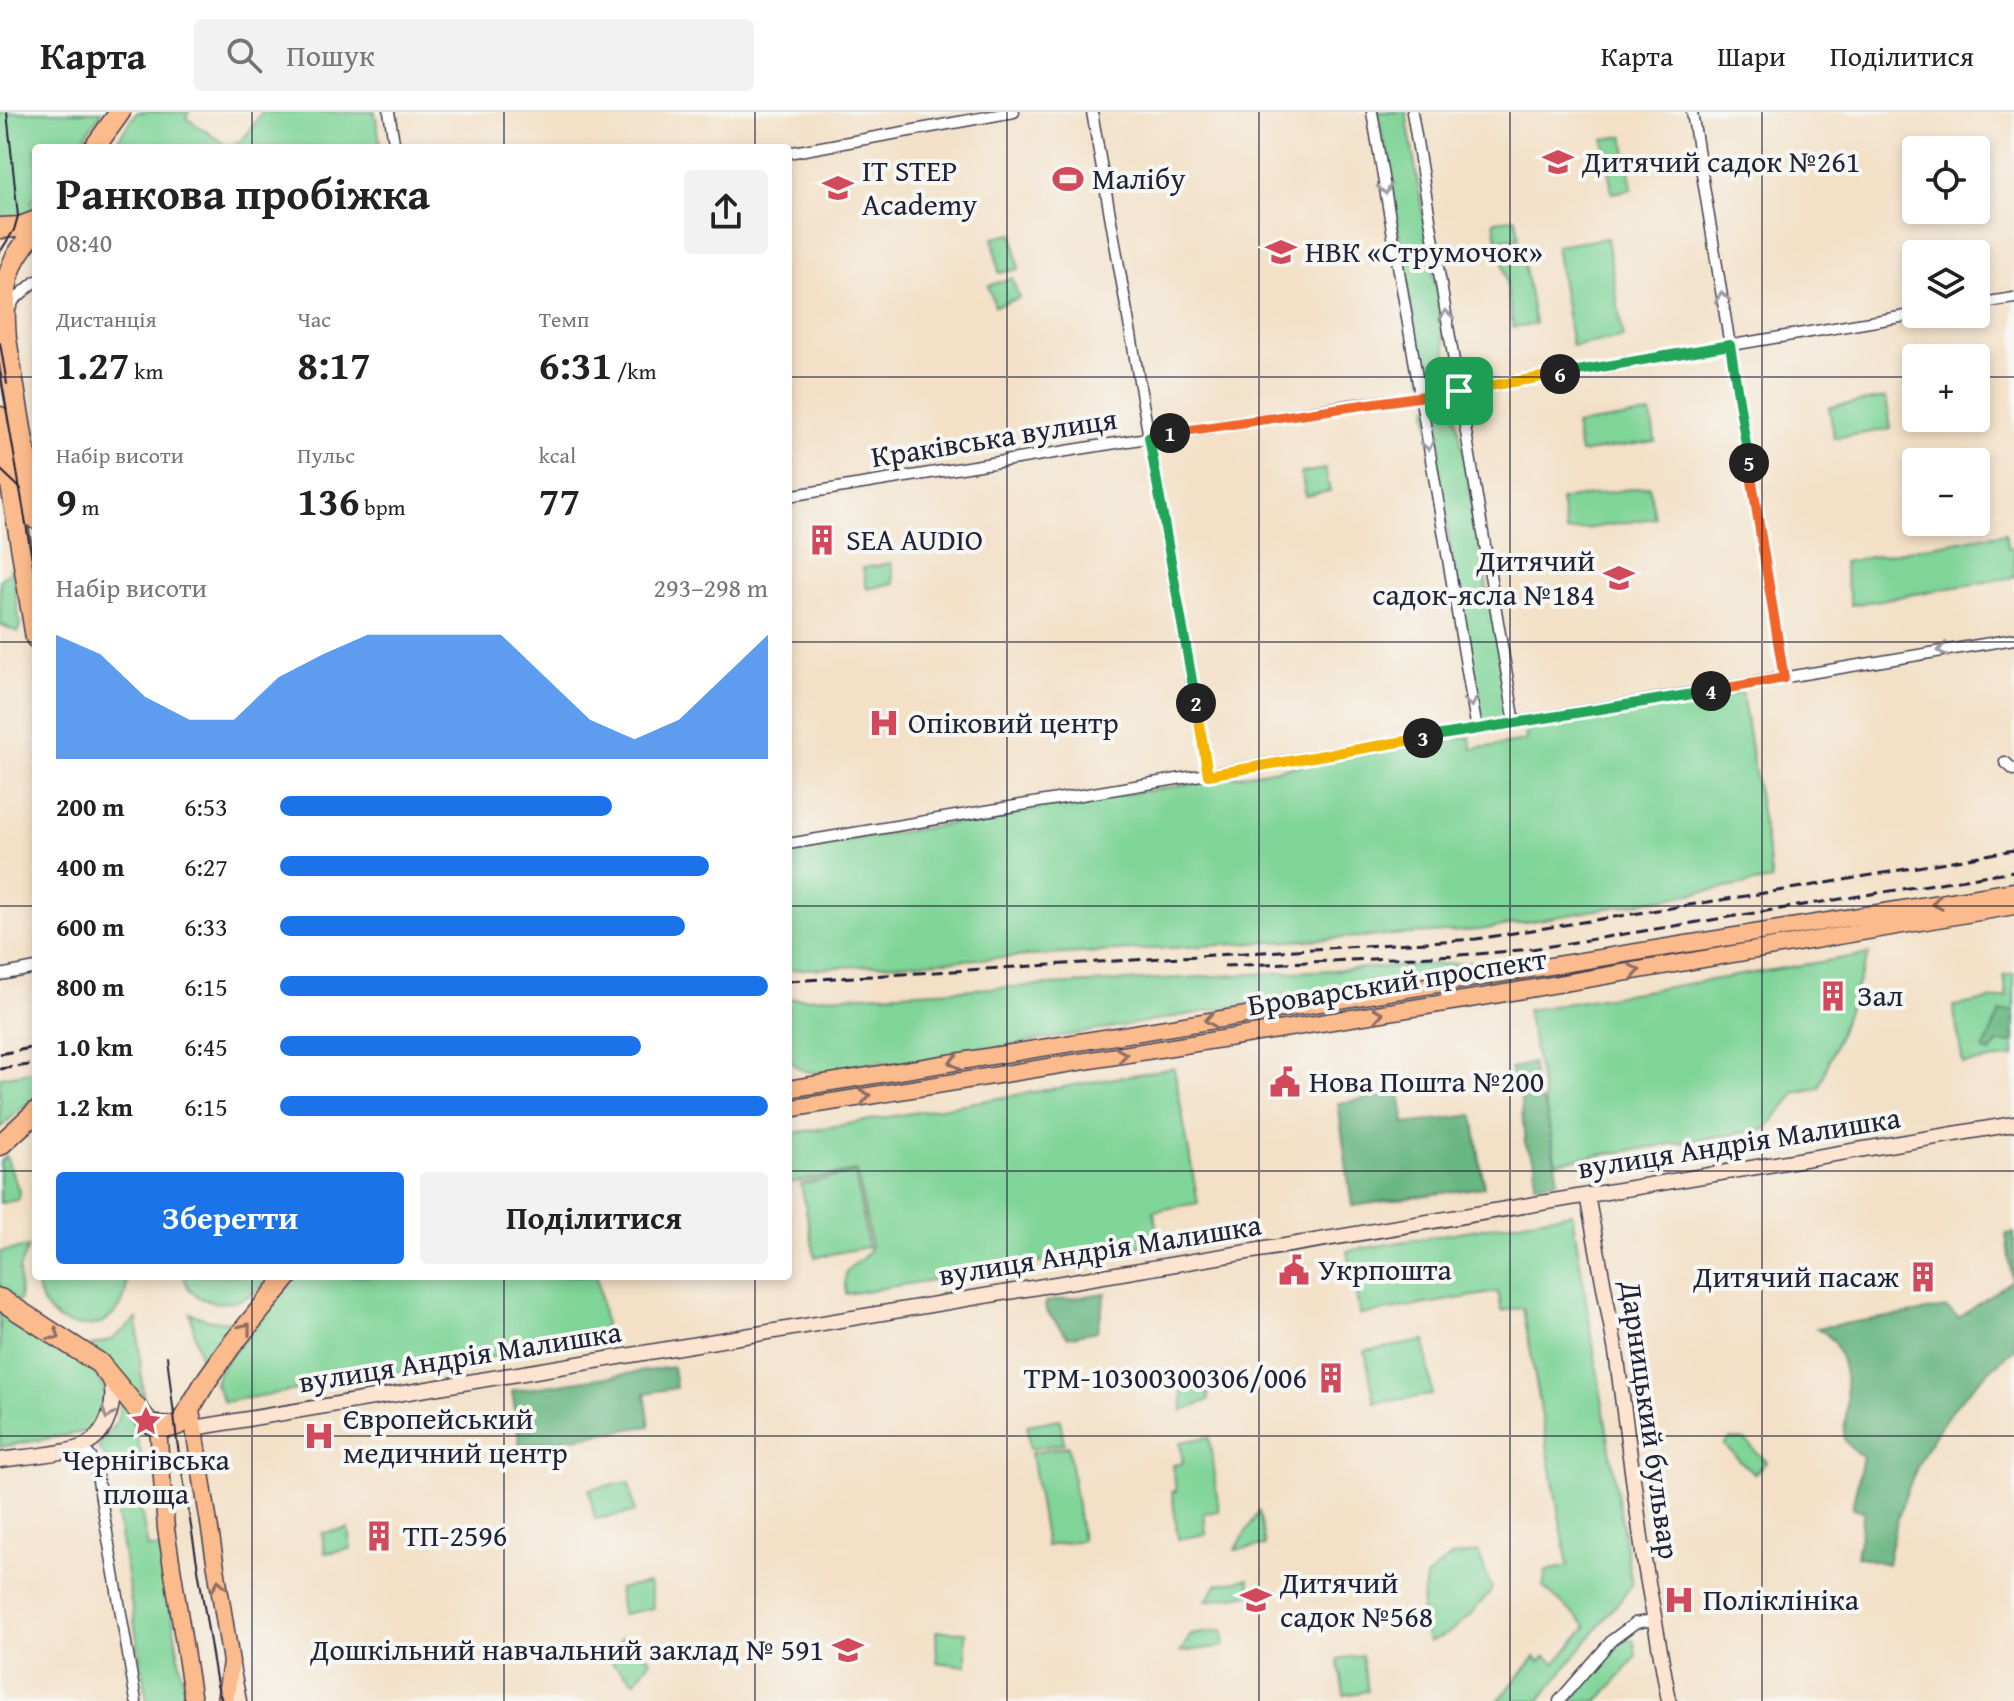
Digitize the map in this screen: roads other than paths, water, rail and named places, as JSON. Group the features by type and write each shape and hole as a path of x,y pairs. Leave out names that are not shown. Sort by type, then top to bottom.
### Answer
{"highway":[{"path":"97,144 120,112"},
{"path":"0,228 20,227 32,222"},
{"path":"32,235 13,262 7,283 5,320 32,495"},
{"path":"0,417 32,613"},
{"path":"0,1145 32,1116"},
{"path":"0,1299 99,1363 140,1414 158,1428 192,1419 206,1381 285,1280"}],"main road":[{"name":"Броварський проспект","path":"792,1088 2014,891"},
{"name":"Броварський проспект","path":"792,1108 1482,997 2014,906"},
{"path":"192,1419 231,1662 225,1701"},
{"path":"158,1428 166,1529 193,1701"}],"street":[{"path":"389,112 394,144"},
{"path":"792,152 1014,112"},
{"path":"1092,112 1208,775"},
{"path":"1372,112 1477,730"},
{"path":"1412,112 1515,723"},
{"path":"1692,112 1784,678"},
{"path":"0,282 13,262"},
{"path":"5,320 14,300 32,284"},
{"path":"1990,302 2014,298"},
{"name":"Краківська вулиця","path":"792,495 1351,405 1459,391 1902,317"},
{"path":"792,843 2014,639"},
{"path":"0,975 32,969"},
{"name":"вулиця Андрія Малишка","path":"192,1419 2014,1124"},
{"name":"Дарницький бульвар","path":"1587,1195 1616,1352 1654,1620 1669,1701"},
{"path":"0,1460 82,1447 105,1426 110,1413 113,1386 109,1373"},
{"path":"82,1447 91,1457 97,1475 136,1701"},
{"path":"1559,1701 1612,1640 1635,1623 1654,1620"},
{"path":"231,1662 239,1701"}],"tram line":[{"path":"0,252 14,230 18,216 7,112"},
{"path":"0,343 7,384"},
{"path":"0,373 32,559"},
{"path":"0,469 21,489"},
{"path":"167,1356 177,1441 222,1701"}],"railway":[{"path":"792,981 1476,939 2014,850"},
{"path":"1224,966 1532,949 2014,871"},
{"path":"0,1054 32,1048"},
{"path":"0,1069 32,1065"}],"place":[{"name":"Дитячий садок №261","path":"1558,162"},
{"name":"Малібу","path":"1068,179"},
{"name":"IT STEP Academy","path":"838,188"},
{"name":"НВК «Струмочок»","path":"1281,252"},
{"name":"SEA AUDIO","path":"822,540"},
{"name":"Дитячий садок-ясла №184","path":"1619,578"},
{"name":"Опіковий центр","path":"884,723"},
{"name":"Зал","path":"1833,996"},
{"name":"Нова Пошта №200","path":"1285,1082"},
{"name":"Укрпошта","path":"1294,1270"},
{"name":"Дитячий пасаж","path":"1923,1277"},
{"name":"ТРМ-10300300306/006","path":"1331,1378"},
{"name":"Чернігівська площа","path":"146,1421"},
{"name":"Європейський медичний центр","path":"319,1436"},
{"name":"ТП-2596","path":"379,1536"},
{"name":"Дитячий садок №568","path":"1256,1600"},
{"name":"Поліклініка","path":"1679,1600"},
{"name":"Дошкільний навчальний заклад № 591","path":"848,1650"}]}
